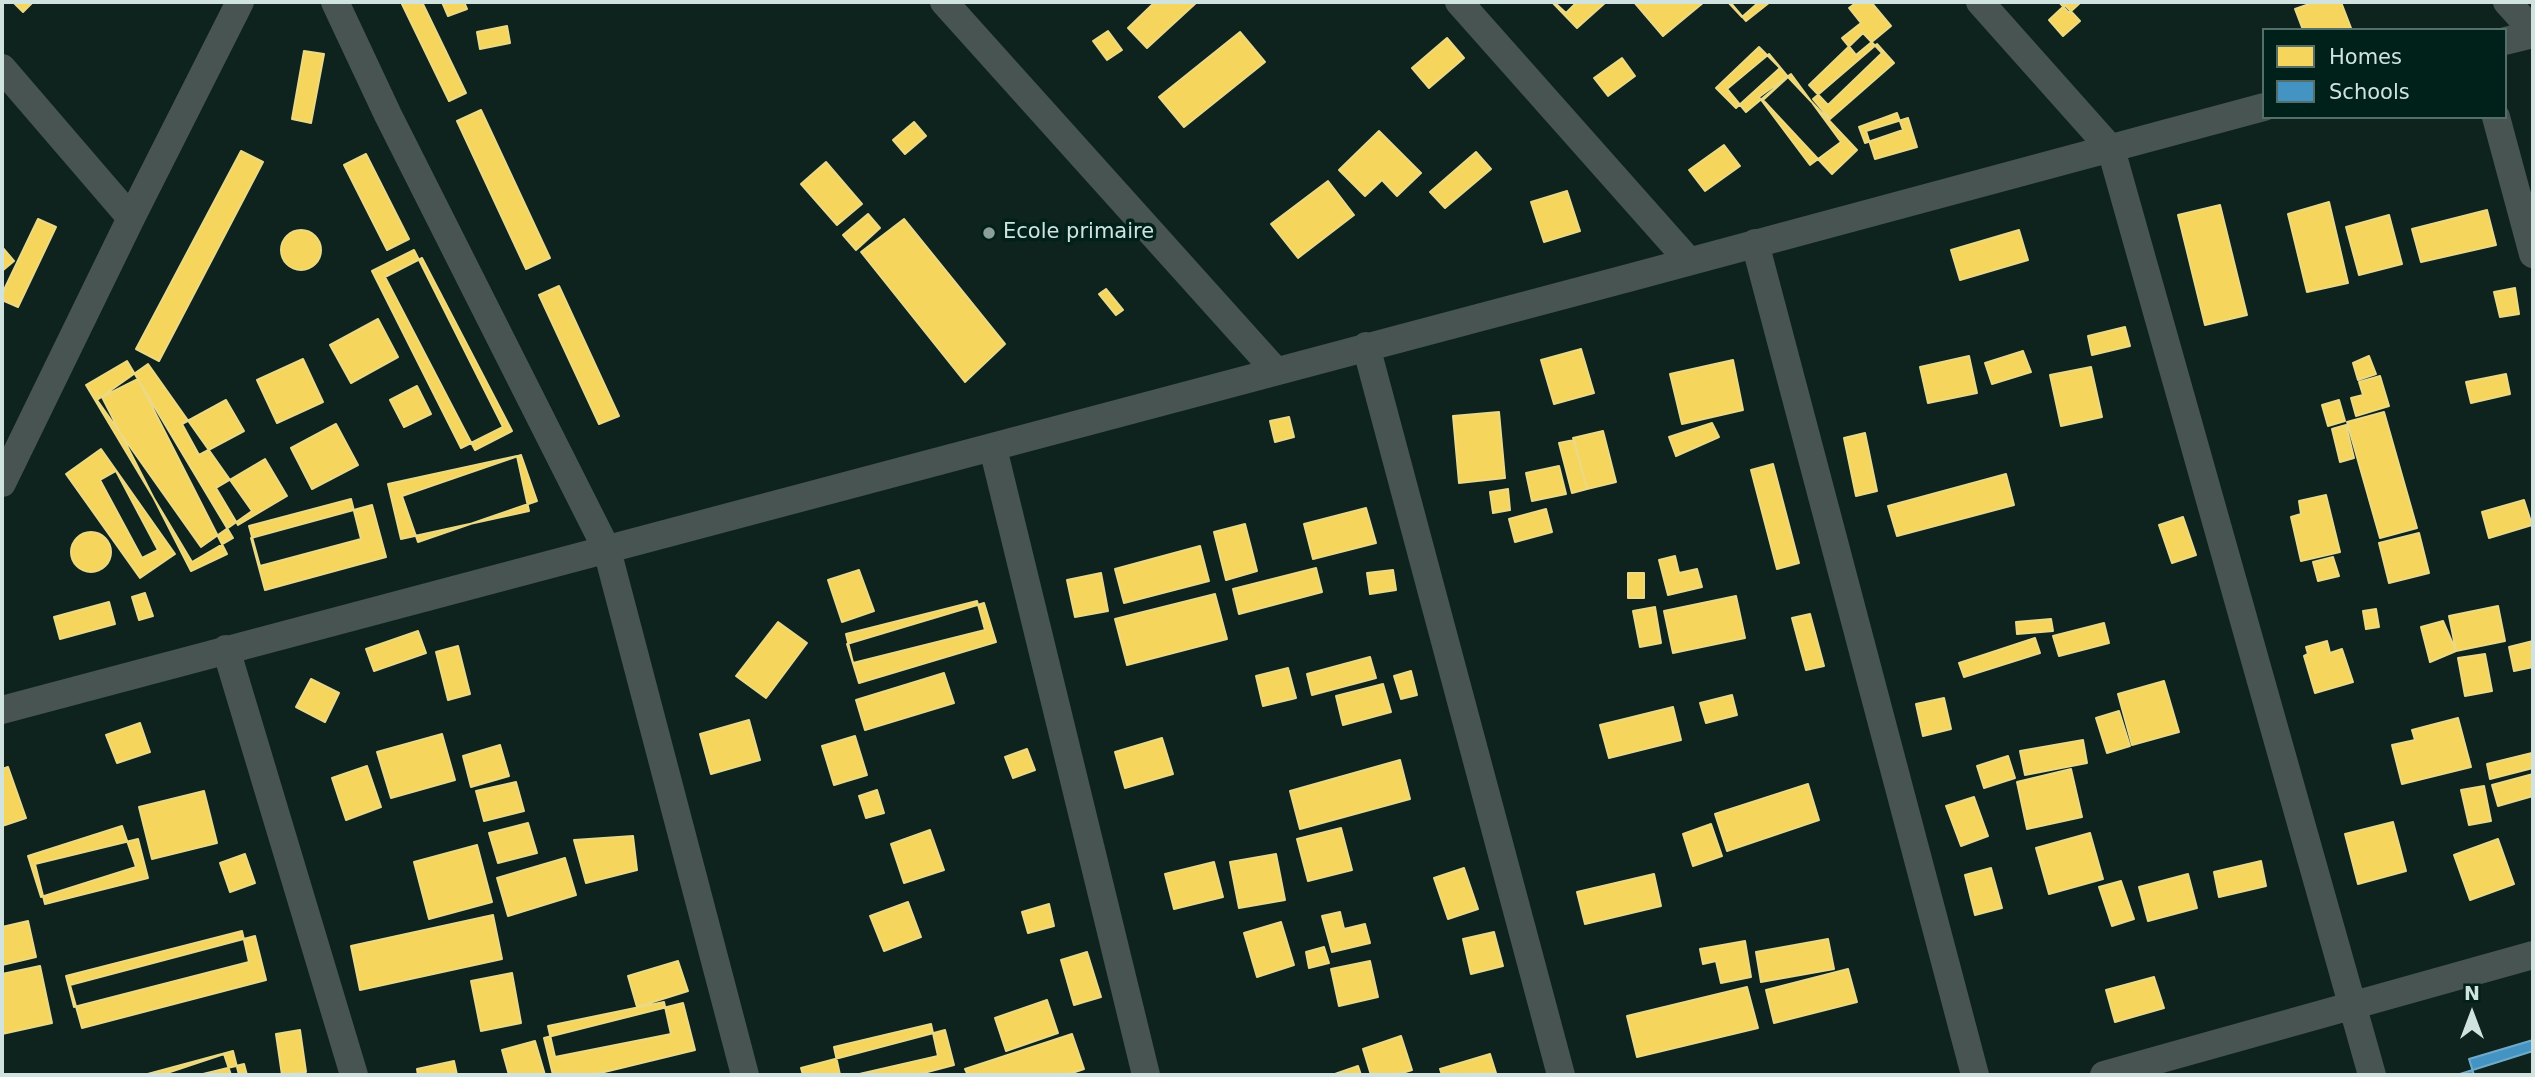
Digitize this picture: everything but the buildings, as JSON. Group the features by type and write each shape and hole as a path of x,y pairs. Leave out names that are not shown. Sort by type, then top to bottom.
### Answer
{"street":[{"path":"2,483 240,2"},
{"path":"335,2 388,115 607,550 745,1075"},
{"path":"944,2 1275,370"},
{"path":"1459,2 1688,260"},
{"path":"1980,2 2111,149 2372,1075"},
{"path":"2507,2 2533,33 2507,40"},
{"path":"2,68 131,218"},
{"path":"2,709 992,448 2262,108"},
{"path":"2497,119 2533,254"},
{"path":"1755,243 1976,1075"},
{"path":"1366,346 1560,1075"},
{"path":"992,448 1146,1075"},
{"path":"226,649 354,1075"},
{"path":"2105,1075 2533,956"}],"place":[{"name":"Ecole primaire","path":"989,233"}]}
